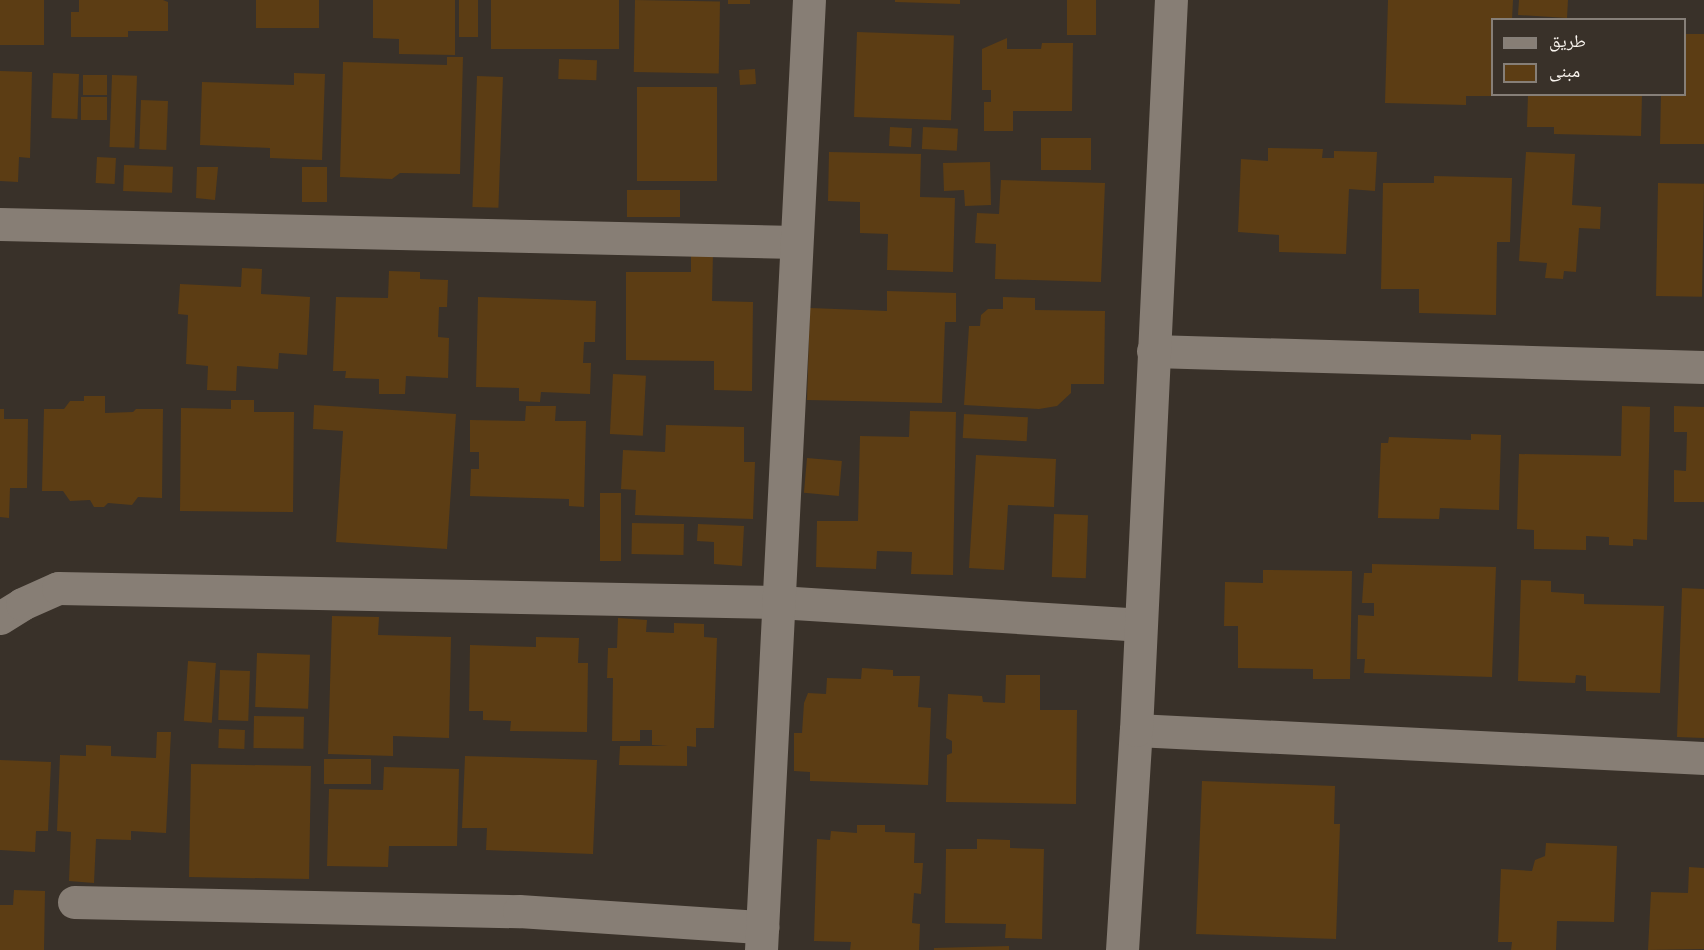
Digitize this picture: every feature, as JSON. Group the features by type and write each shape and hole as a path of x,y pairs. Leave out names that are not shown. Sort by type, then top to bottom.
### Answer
{"street":[{"path":"74,902 519,911 761,938 809,0"},
{"path":"1122,950 1136,730 1139,625 1171,0"},
{"path":"0,224 796,242"},
{"path":"1153,351 1704,367"},
{"path":"0,618 22,604 58,588 778,602 1139,625"},
{"path":"1136,730 1704,758"}],"building":[{"path":"0,0 44,0 44,45 0,45"},
{"path":"79,0 163,0 168,2 168,31 128,31 128,37 71,37 71,12 79,12"},
{"path":"256,0 319,0 319,28 256,28"},
{"path":"373,0 455,0 455,55 399,54 399,39 373,38"},
{"path":"459,0 478,0 478,37 459,37"},
{"path":"491,0 619,0 619,49 491,49"},
{"path":"635,0 720,1 719,73 634,72"},
{"path":"728,0 750,0 750,4 728,4"},
{"path":"895,0 960,0 960,4 895,2"},
{"path":"1067,0 1096,0 1096,35 1067,35"},
{"path":"1388,0 1513,0 1512,18 1491,18 1491,96 1466,96 1466,105 1385,103"},
{"path":"1519,0 1568,0 1567,18 1518,15"},
{"path":"857,32 954,35 951,120 854,117"},
{"path":"1686,34 1704,34 1704,144 1660,144 1661,96 1686,96"},
{"path":"1007,38 1007,49 1041,49 1042,43 1073,43 1072,111 1013,111 1013,131 984,131 984,102 991,102 991,90 982,90 982,49"},
{"path":"447,57 463,57 460,174 400,173 392,179 340,177 343,62 447,65"},
{"path":"559,59 597,60 596,80 558,79"},
{"path":"755,69 756,84 740,85 739,70"},
{"path":"0,71 32,72 30,158 19,157 18,182 0,181"},
{"path":"53,73 79,74 77,119 51,118"},
{"path":"294,73 325,74 322,160 270,158 270,148 200,145 202,82 294,85"},
{"path":"83,75 107,75 107,95 83,95"},
{"path":"112,75 137,76 134,148 109,147"},
{"path":"477,76 503,77 498,208 472,207"},
{"path":"637,87 717,87 717,181 637,181"},
{"path":"1528,96 1642,96 1641,136 1554,134 1554,127 1527,127"},
{"path":"81,97 107,97 107,120 81,120"},
{"path":"141,100 168,101 166,150 139,149"},
{"path":"890,127 912,128 911,147 889,146"},
{"path":"923,127 958,129 957,151 922,149"},
{"path":"1041,138 1091,138 1091,170 1041,170"},
{"path":"1268,148 1323,149 1322,158 1334,158 1334,151 1377,152 1375,191 1349,189 1346,254 1279,252 1279,235 1238,232 1241,159 1268,161"},
{"path":"829,152 921,154 920,197 955,198 953,272 887,270 888,234 860,233 860,202 828,201"},
{"path":"1526,152 1575,154 1572,205 1601,207 1600,229 1579,228 1576,272 1564,271 1563,279 1545,278 1547,263 1519,261"},
{"path":"97,157 116,158 115,184 96,183"},
{"path":"990,162 991,205 965,206 964,190 944,191 943,163"},
{"path":"124,165 173,167 172,193 123,191"},
{"path":"197,167 218,167 215,200 196,198"},
{"path":"302,167 327,167 327,202 302,202"},
{"path":"1434,176 1512,178 1510,242 1497,242 1496,315 1419,313 1419,289 1381,289 1383,183 1434,183"},
{"path":"1001,180 1105,183 1101,282 995,279 996,244 975,243 977,213 999,214"},
{"path":"1658,183 1704,184 1702,297 1656,296"},
{"path":"627,190 680,190 680,217 627,217"},
{"path":"691,252 713,252 712,301 753,302 752,391 714,390 714,361 626,360 626,272 691,272"},
{"path":"242,268 262,269 261,294 310,297 307,355 279,353 278,369 237,366 236,391 207,390 208,366 186,364 188,315 178,314 180,284 241,287"},
{"path":"389,271 420,272 420,279 448,280 447,307 439,307 438,337 449,338 448,378 406,376 405,394 379,394 379,379 345,378 346,371 333,371 336,297 388,298"},
{"path":"887,291 956,293 956,322 945,322 942,403 807,400 810,308 887,311"},
{"path":"478,297 596,301 595,342 584,342 583,363 591,363 590,394 541,392 540,402 519,401 519,388 476,387"},
{"path":"1003,297 1035,298 1035,310 1105,311 1104,384 1071,384 1071,393 1057,406 1039,409 964,405 969,326 980,326 981,315 988,309 1003,309"},
{"path":"613,374 646,376 643,436 610,434"},
{"path":"84,396 105,396 105,413 133,412 136,409 163,409 162,498 138,497 132,505 108,503 104,507 94,507 90,500 70,501 63,491 42,491 44,409 64,409 70,401 84,401"},
{"path":"231,400 254,400 254,412 294,412 293,512 180,511 181,408 231,409"},
{"path":"314,405 456,414 447,549 336,542 343,431 313,429"},
{"path":"526,406 556,406 555,421 586,421 584,507 569,506 569,499 470,496 471,469 479,469 479,452 470,452 470,420 525,421"},
{"path":"1622,406 1650,407 1647,540 1633,539 1633,546 1609,545 1609,537 1586,536 1586,550 1534,549 1534,530 1517,529 1519,454 1621,456"},
{"path":"1674,406 1704,407 1704,502 1674,502 1674,470 1686,471 1687,432 1674,432"},
{"path":"0,409 4,409 4,419 28,419 27,488 10,488 9,518 0,517"},
{"path":"910,411 956,412 953,575 911,574 912,552 877,551 876,569 816,567 817,521 858,521 860,436 909,437"},
{"path":"964,414 1028,417 1027,441 963,438"},
{"path":"666,425 744,427 744,462 755,462 753,519 635,515 636,490 621,489 623,450 665,452"},
{"path":"1471,434 1501,435 1499,510 1440,508 1439,519 1378,518 1381,443 1388,443 1389,437 1471,440"},
{"path":"976,455 1056,459 1054,507 1008,505 1004,570 969,568"},
{"path":"807,458 842,461 839,496 804,493"},
{"path":"600,493 621,493 621,561 600,561"},
{"path":"1054,514 1088,515 1086,578 1052,577"},
{"path":"632,523 684,524 683,555 631,554"},
{"path":"698,524 744,526 742,566 714,564 714,542 697,541"},
{"path":"1372,564 1496,567 1492,677 1364,673 1365,659 1357,659 1358,615 1374,616 1374,603 1362,603 1364,573 1372,573"},
{"path":"1263,570 1352,571 1350,679 1313,679 1313,669 1238,668 1238,626 1224,626 1225,582 1263,583"},
{"path":"1521,580 1551,581 1551,592 1584,594 1584,604 1664,606 1660,693 1586,691 1586,676 1576,675 1575,683 1518,681"},
{"path":"1682,588 1704,589 1704,738 1677,737"},
{"path":"332,616 379,617 378,635 451,637 449,738 393,736 393,756 328,754"},
{"path":"618,618 647,620 646,632 674,633 674,623 704,624 704,637 717,638 714,728 696,728 696,747 687,746 687,766 619,765 620,746 668,746 652,745 652,730 640,730 640,741 612,741 613,678 607,678 608,648 617,648"},
{"path":"536,637 579,638 578,663 588,663 587,732 510,731 511,721 483,720 483,711 469,711 470,645 536,647"},
{"path":"257,653 310,655 308,709 255,707"},
{"path":"188,661 216,663 212,723 184,721"},
{"path":"862,668 893,670 893,676 920,676 918,707 931,708 928,785 810,781 810,772 794,771 794,733 802,733 804,703 808,693 826,694 827,678 861,679"},
{"path":"220,670 250,671 248,721 218,720"},
{"path":"1006,675 1040,675 1040,710 1077,710 1076,804 946,802 947,755 952,753 952,741 946,738 948,694 982,696 983,702 1005,703"},
{"path":"254,716 304,717 303,749 253,748"},
{"path":"219,729 245,730 244,749 218,748"},
{"path":"157,732 171,732 166,833 131,831 131,840 96,839 94,883 69,881 71,832 57,831 60,755 86,756 86,745 111,746 111,756 156,758"},
{"path":"465,756 597,760 593,854 486,850 487,828 462,828"},
{"path":"324,759 371,759 371,784 324,784"},
{"path":"0,760 51,762 48,831 36,831 35,852 0,850"},
{"path":"191,764 311,766 309,879 189,877"},
{"path":"384,767 459,769 457,846 389,846 388,867 327,866 329,789 383,790"},
{"path":"1202,781 1335,786 1334,824 1340,824 1336,939 1196,934"},
{"path":"857,825 885,825 885,832 915,833 914,863 923,863 921,894 914,893 912,923 920,924 919,950 850,950 851,942 814,941 817,839 830,840 831,831 857,833"},
{"path":"977,839 1010,840 1010,848 1044,849 1042,939 1005,938 1006,924 945,923 946,849 977,849"},
{"path":"1546,843 1617,846 1614,922 1557,921 1556,950 1511,950 1512,942 1498,942 1501,869 1532,871 1535,860 1545,856"},
{"path":"1689,867 1704,868 1704,949 1648,950 1651,892 1688,893"},
{"path":"14,890 45,891 44,950 0,950 0,905 13,905"},
{"path":"1009,946 1009,950 934,950 934,948"}]}
